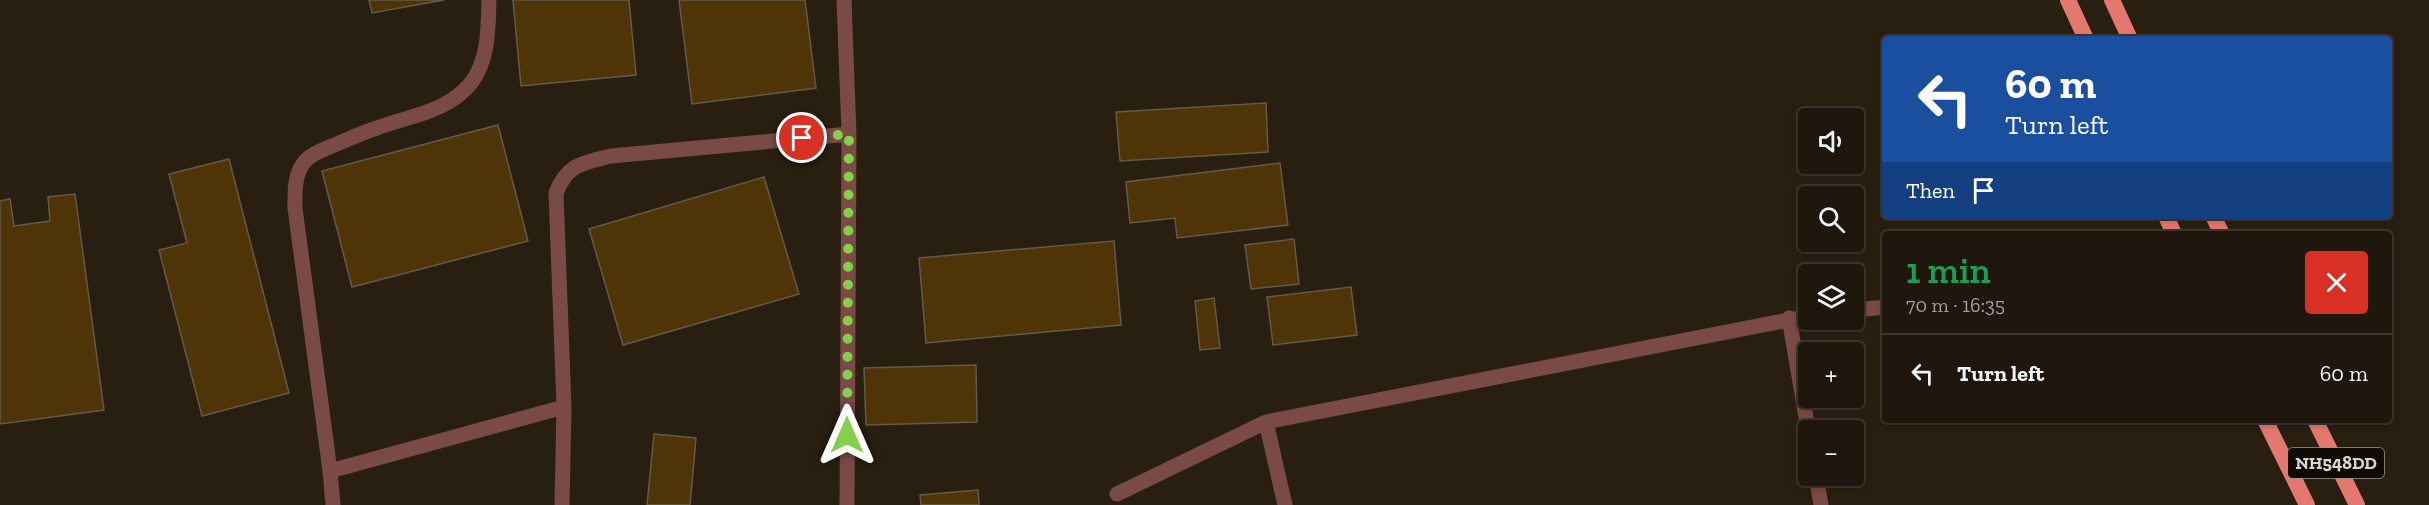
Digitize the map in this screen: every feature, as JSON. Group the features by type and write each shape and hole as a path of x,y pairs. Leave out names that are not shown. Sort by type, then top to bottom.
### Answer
{"highway":[{"path":"2068,0 2085,36"},
{"path":"2112,0 2129,36"},
{"name":"NH548DD","path":"2266,423 2307,505"},
{"name":"NH548DD","path":"2316,423 2357,505"}],"street":[{"path":"333,505 295,208 296,179 306,160 322,150 376,128 438,108 459,95 471,83 483,59 488,41 489,0"},
{"path":"844,0 849,134 847,505"},
{"path":"562,505 564,407 556,193 563,176 581,163 611,156 849,134"},
{"path":"1864,309 1882,307"},
{"path":"1117,494 1266,423 1798,317"},
{"path":"1789,318 1806,420"},
{"path":"330,471 564,407"},
{"path":"1266,423 1285,505"},
{"path":"1818,486 1821,505"}],"building":[{"path":"369,0 444,0 372,13"},
{"path":"513,0 629,0 636,75 521,86"},
{"path":"679,0 805,0 816,88 692,104"},
{"path":"1266,103 1268,152 1120,161 1116,112"},
{"path":"498,125 528,241 352,287 322,171"},
{"path":"229,159 289,393 202,416 159,250 187,243 169,174"},
{"path":"1280,163 1288,225 1177,238 1175,218 1130,223 1126,182"},
{"path":"764,177 799,294 623,345 589,229"},
{"path":"75,194 104,410 0,424 0,201 10,199 14,226 50,221 48,197"},
{"path":"1294,239 1299,284 1251,289 1245,245"},
{"path":"1114,241 1121,325 926,343 919,258"},
{"path":"1351,287 1357,335 1273,345 1267,297"},
{"path":"1214,298 1220,348 1200,350 1195,301"},
{"path":"976,365 977,422 866,425 864,368"},
{"path":"654,434 696,438 690,505 647,505"},
{"path":"978,490 979,505 921,505 920,495"}],"route":[{"path":"802,138 849,134 847,435"}]}
